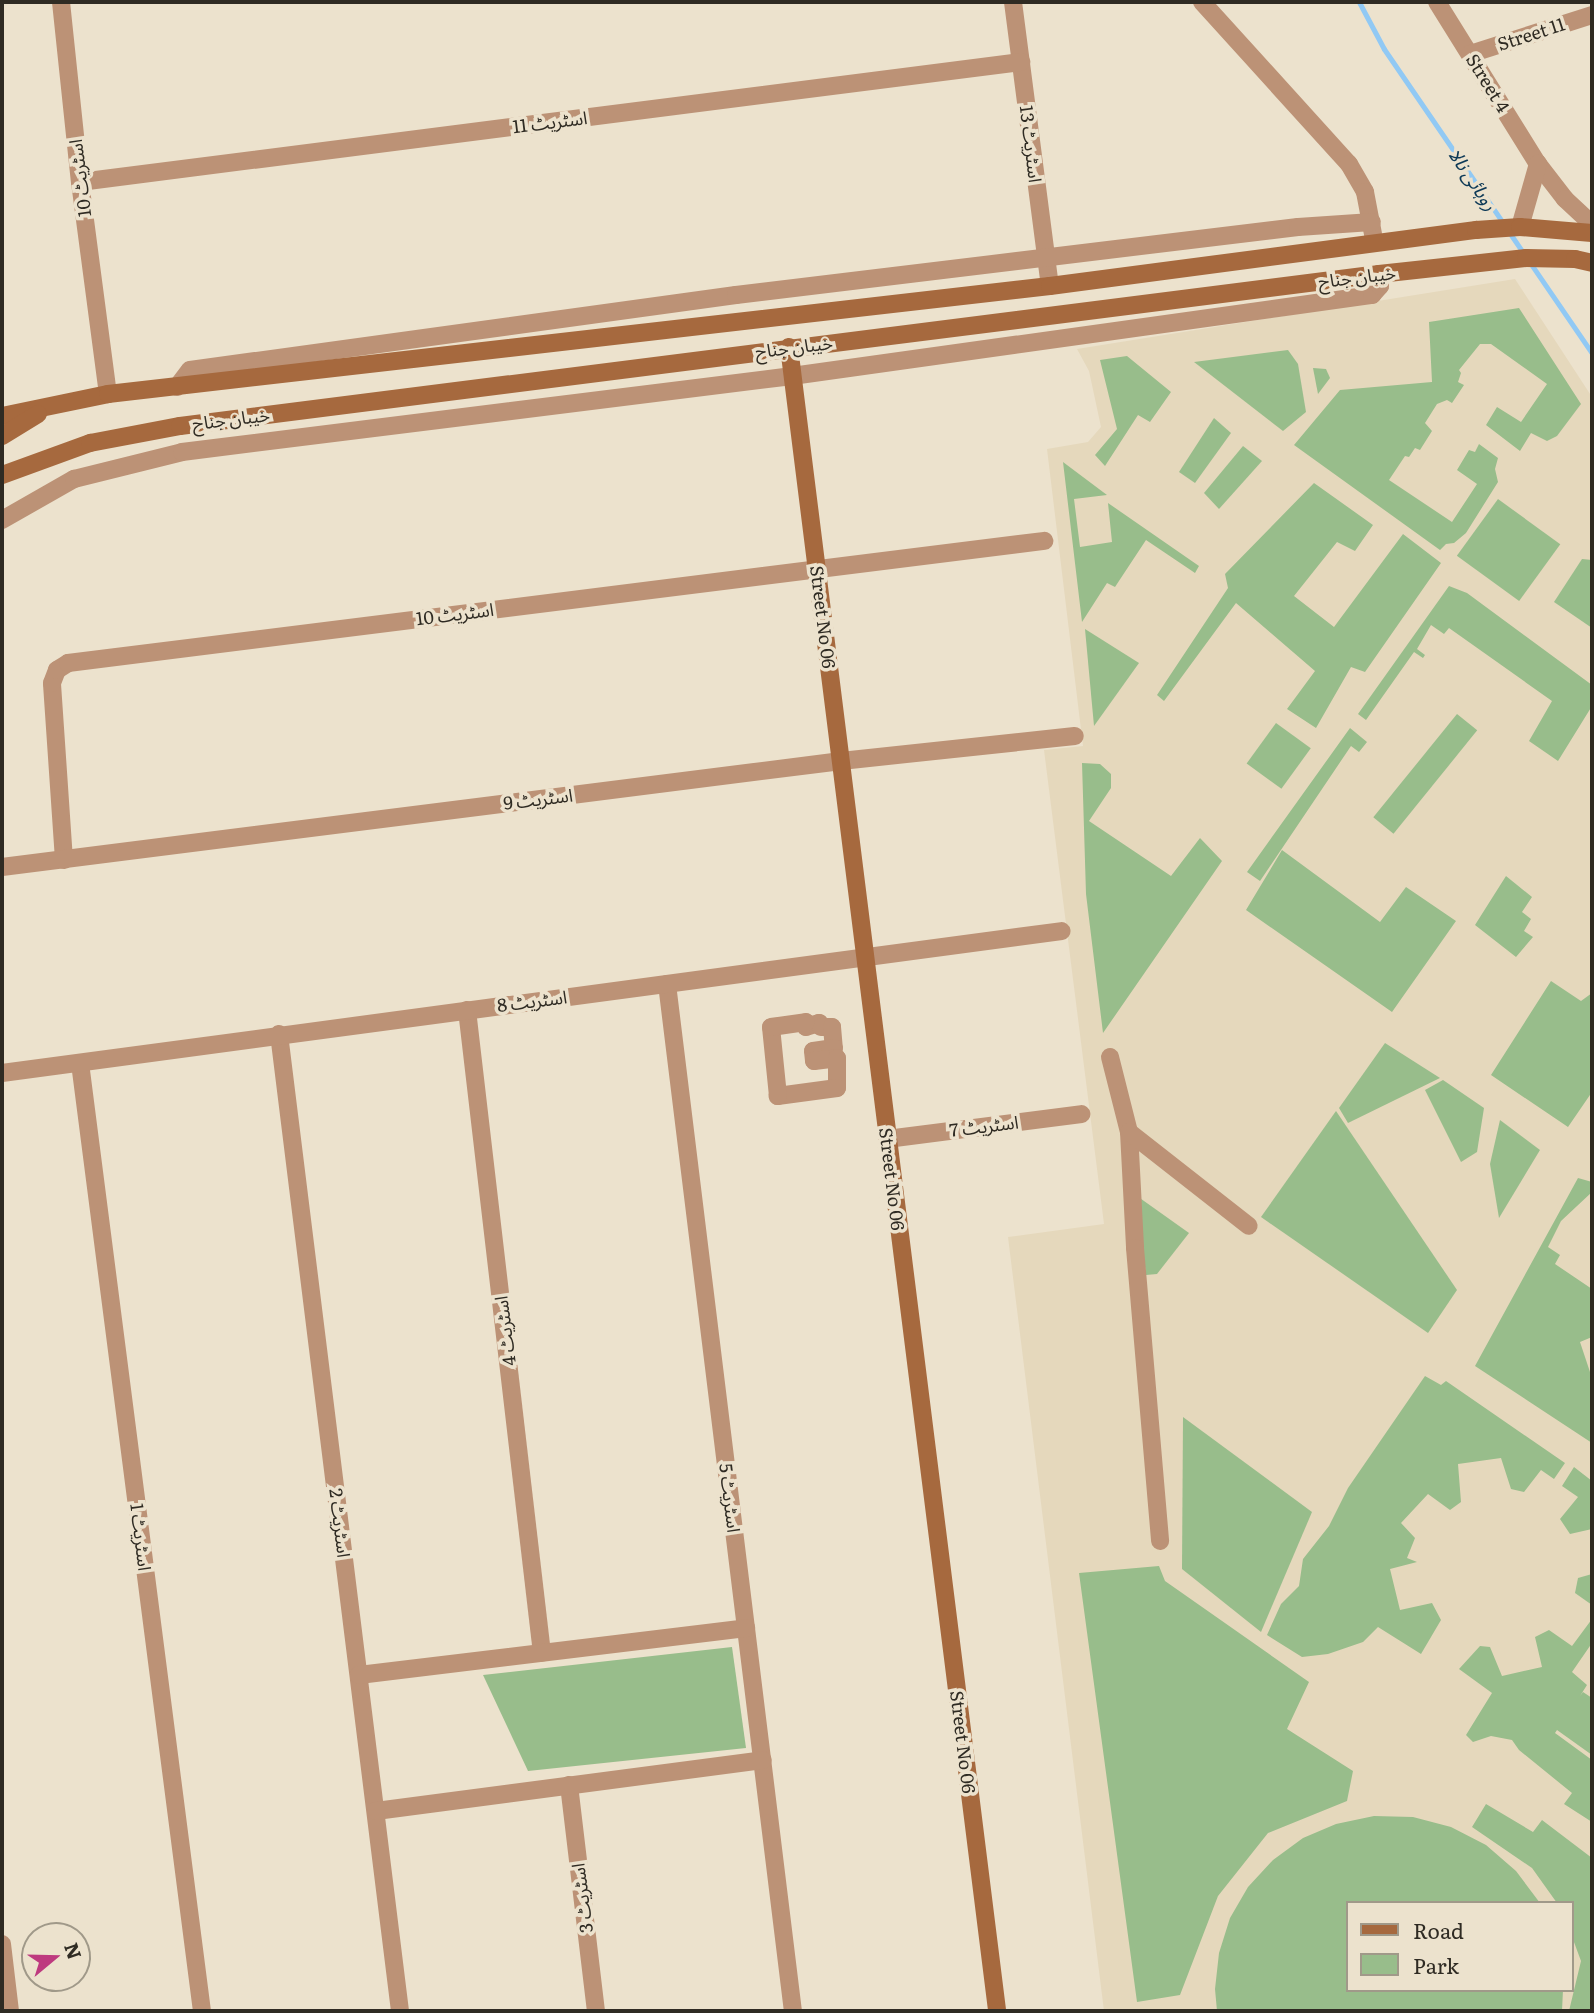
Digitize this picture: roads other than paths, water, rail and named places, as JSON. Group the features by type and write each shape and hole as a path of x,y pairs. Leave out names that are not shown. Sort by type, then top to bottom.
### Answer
{"main road":[{"name":"خیبان جناح","path":"2,416 47,409 108,394 1050,286 1476,230 1518,227 1592,233"},
{"name":"خیبان جناح","path":"2,475 90,443 180,426 1379,274 1548,257 1592,263"},
{"name":"Street No 06","path":"789,347 997,2011"},
{"name":"خیبان جناح","path":"2,436 47,409"}],"street":[{"name":"اسٹریٹ 10","path":"61,2 79,182 108,394"},
{"name":"اسٹریٹ 13","path":"1013,2 1050,286"},
{"path":"1202,2 1349,163 1365,192 1374,245"},
{"name":"Street 4","path":"1437,2 1538,164 1565,199 1592,224"},
{"name":"Street 11","path":"1470,54 1592,15"},
{"name":"اسٹریٹ 11","path":"79,182 1021,62"},
{"path":"1518,227 1538,164"},
{"path":"177,387 190,369 736,295 1298,227 1372,222"},
{"path":"2,520 74,479 182,452 792,376 1372,295 1380,286 1379,274"},
{"path":"736,295 740,323"},
{"path":"180,426 182,452"},
{"name":"اسٹریٹ 10","path":"64,860 52,682 57,670 68,663 1044,541"},
{"name":"اسٹریٹ 9","path":"2,867 841,761 1075,736"},
{"name":"اسٹریٹ 8","path":"2,1073 1062,930"},
{"name":"اسٹریٹ 5","path":"667,984 793,2011"},
{"name":"اسٹریٹ 4","path":"467,1010 542,1653"},
{"path":"806,1022 806,1027 819,1023 821,1027 832,1027 834,1048 813,1051 814,1061 837,1058 837,1088 778,1096 771,1027 806,1022"},
{"name":"اسٹریٹ 2","path":"279,1034 400,2011"},
{"path":"1110,1057 1129,1132 1135,1248 1160,1541"},
{"name":"اسٹریٹ 1","path":"80,1063 202,2011"},
{"name":"اسٹریٹ 7","path":"887,1139 1082,1114"},
{"path":"1129,1132 1249,1226"},
{"path":"359,1675 746,1628"},
{"path":"376,1811 762,1759"},
{"name":"اسٹریٹ 3","path":"569,1785 596,2011"},
{"path":"2,1944 10,2011"}],"waterway":[{"name":"روہائی نالا","path":"1359,2 1384,49 1503,223"},
{"name":"روہائی نالا","path":"1509,232 1592,353"}]}
